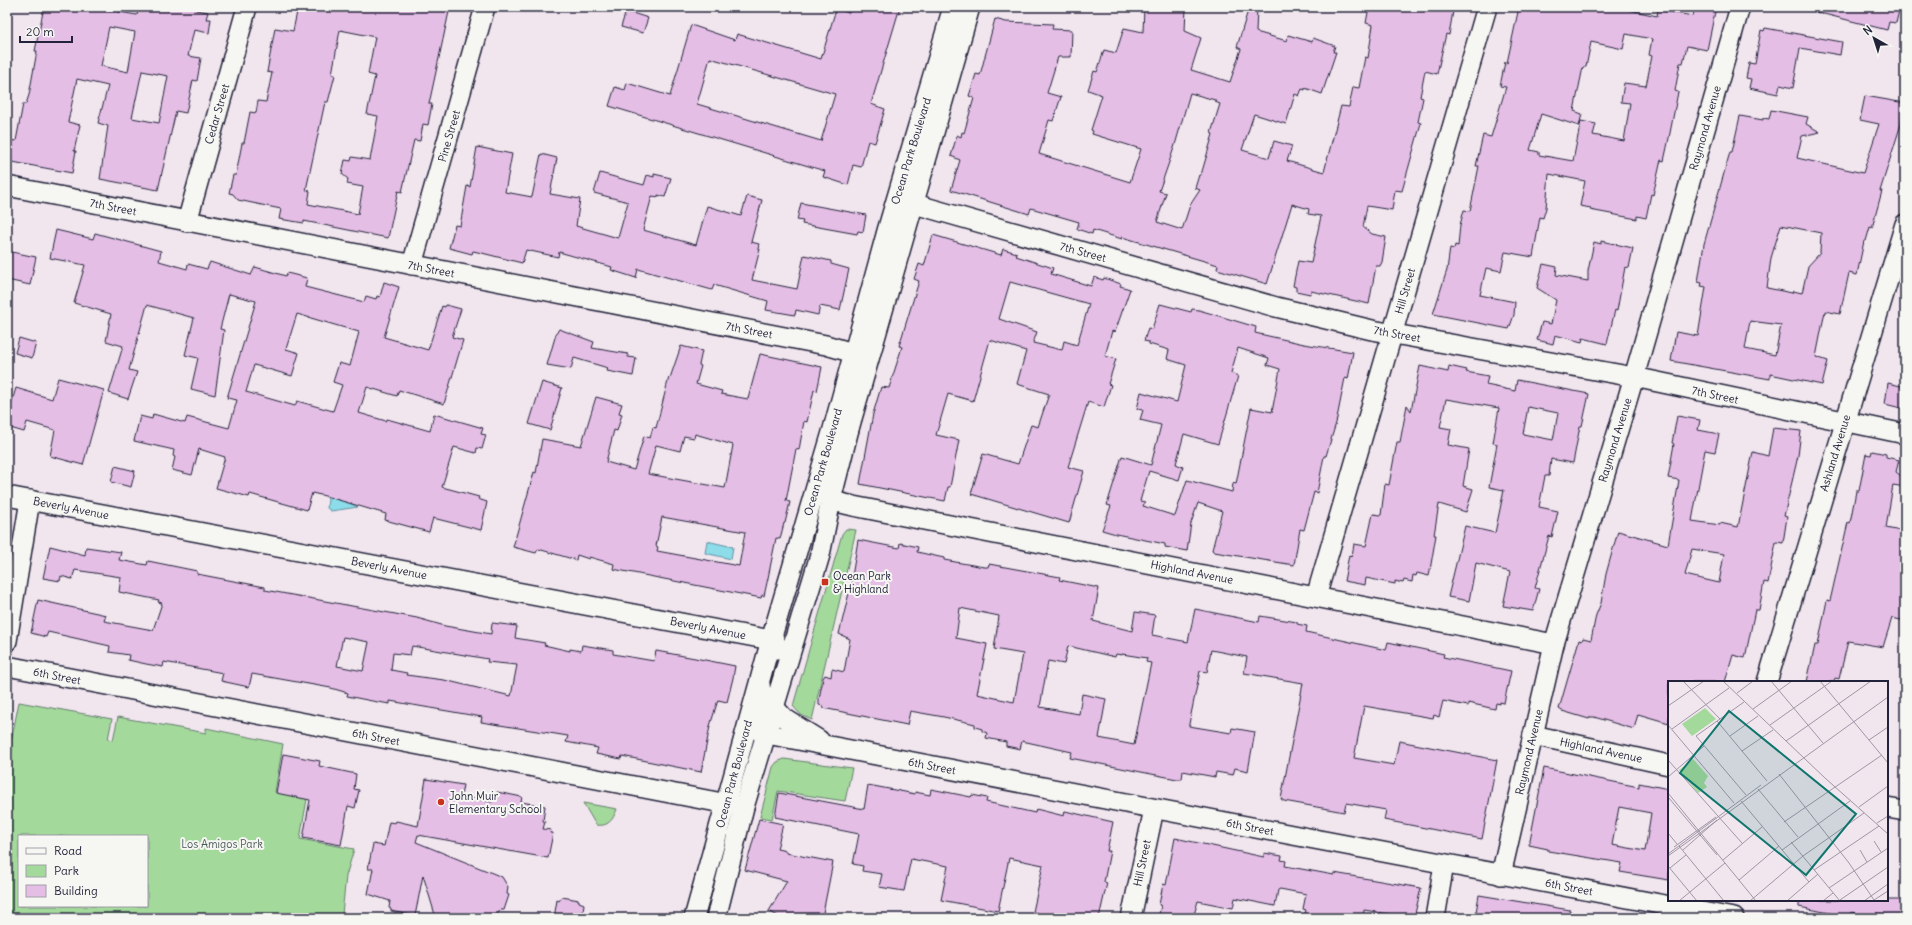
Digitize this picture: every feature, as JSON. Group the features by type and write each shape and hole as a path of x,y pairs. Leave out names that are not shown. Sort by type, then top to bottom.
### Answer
{"street":[{"name":"Cedar Street","path":"187,222 247,7"},
{"name":"Pine Street","path":"412,265 485,7"},
{"name":"Ocean Park Boulevard","path":"716,918 735,806 760,684 771,640 841,429 905,201 953,7"},
{"name":"Ocean Park Boulevard","path":"841,429 855,352 970,7"},
{"name":"Hill Street","path":"1316,597 1487,7"},
{"name":"Raymond Avenue","path":"1501,875 1554,644 1634,377 1740,7"},
{"name":"7th Street","path":"7,186 855,352"},
{"name":"7th Street","path":"905,201 1276,307 1372,330 1634,377 1905,434"},
{"name":"Ashland Avenue","path":"1767,681 1844,422 1905,224"},
{"path":"831,500 825,496 822,490 834,446 841,429"},
{"name":"Beverly Avenue","path":"7,496 771,640"},
{"path":"7,641 30,500"},
{"name":"Ocean Park Boulevard","path":"694,918 735,806 767,734 820,555 831,500"},
{"name":"Highland Avenue","path":"831,500 859,507 1554,644"},
{"path":"771,640 775,641 778,649 773,675 775,708 784,718 815,736 827,746"},
{"name":"6th Street","path":"7,666 735,806"},
{"path":"760,684 762,703 755,725 756,729 767,734"},
{"name":"6th Street","path":"767,734 1501,875 1711,911 1734,918"},
{"name":"Highland Avenue","path":"1533,735 1668,765"},
{"name":"Hill Street","path":"1131,918 1154,808"},
{"path":"1888,808 1905,811"},
{"path":"1435,918 1444,864"}],"green space":[{"path":"846,529 856,530 812,720 801,715 793,706 842,534"},
{"name":"Los Amigos Park","path":"19,702 112,719 108,739 113,740 118,717 206,733 206,728 283,744 275,792 307,799 300,839 354,849 346,876 342,914 337,915 336,918 16,918 7,916 7,758 12,751 10,747"},
{"path":"784,759 852,768 845,801 778,791 772,819 760,817 773,767 777,762"},
{"path":"583,803 617,809 610,822 604,825 596,825"}],"water":[{"path":"325,496 358,507 331,511 327,508 328,499"},
{"path":"707,541 733,547 731,559 705,553"}],"building":[{"path":"44,7 90,7 137,15 139,7 197,7 196,10 208,12 206,19 211,19 209,33 194,30 188,56 201,58 197,81 193,80 186,113 176,111 158,190 100,179 108,126 98,123 108,86 77,79 68,122 80,125 74,151 76,151 72,173 7,161 7,140 16,141 23,104 26,104 29,95 37,51 35,51","holes":["109,27 135,32 128,72 101,66","142,71 168,76 159,123 132,118"]},
{"path":"298,7 450,7 429,104 432,104 428,125 423,124 420,141 414,140 402,192 398,191 388,238 304,221 304,223 279,219 281,209 238,200 233,194 229,193 233,175 236,175 250,112 256,113 258,101 266,102 272,73 267,72 275,28 293,31","holes":["340,30 375,37 368,74 375,76 367,114 378,116 370,160 352,157 351,161 345,160 342,174 348,179 347,184 363,187 358,214 308,204 310,191 306,190 325,102 328,102 335,75 332,74"]},
{"path":"851,7 900,7 871,104 885,109 875,143 868,141 861,167 853,165 848,185 823,177 825,171 609,106 615,87 625,90 627,83 670,96 691,25 735,40 737,34 821,59 836,9 849,13","holes":["710,58 835,94 821,141 697,104"]},
{"path":"1144,7 1186,7 1185,31 1201,38 1191,70 1230,82 1241,49 1237,47 1249,7 1257,7 1256,32 1287,41 1288,35 1312,42 1313,38 1335,46 1333,52 1336,52 1322,94 1305,88 1305,90 1302,89 1299,96 1295,94 1286,124 1254,114 1242,150 1269,158 1274,141 1292,146 1287,161 1324,172 1341,106 1349,107 1353,87 1359,88 1365,57 1368,58 1373,25 1366,23 1369,7 1427,7 1453,11 1449,35 1446,34 1437,74 1425,71 1420,97 1423,98 1418,122 1421,123 1402,191 1395,190 1392,210 1367,206 1363,227 1372,234 1386,237 1382,262 1380,266 1376,266 1369,304 1311,291 1310,294 1296,291 1296,287 1293,286 1298,261 1311,263 1321,216 1308,214 1309,209 1292,204 1267,284 1217,269 1218,265 1122,237 1122,239 1093,230 1092,234 1077,229 1079,222 1031,208 1029,214 951,190 960,160 951,156 957,135 961,137 962,132 964,133 974,98 969,96 976,74 980,75 995,19 1006,22 1053,24 1052,29 1072,30 1071,57 1058,57 1047,93 1061,97 1053,121 1049,120 1039,154 1130,182 1141,149 1092,134 1093,131 1091,130 1102,95 1088,90 1094,71 1097,72 1104,50 1116,53 1124,28 1143,32","holes":["1190,93 1215,100 1215,102 1220,104 1201,175 1199,175 1195,188 1200,190 1190,205 1182,230 1157,222 1166,193 1159,191 1175,145"]},
{"path":"1519,7 1616,7 1657,16 1658,10 1693,16 1695,7 1716,7 1707,50 1687,46 1683,63 1680,63 1675,91 1678,92 1664,161 1661,160 1646,218 1637,216 1637,219 1590,210 1591,208 1580,206 1585,181 1549,174 1546,208 1543,218 1540,217 1533,257 1505,252 1501,271 1486,268 1480,295 1515,302 1514,315 1509,329 1433,314 1447,270 1450,248 1454,249 1455,245 1458,246 1460,225 1464,210 1470,211 1479,166 1476,166 1483,135 1491,137 1506,87 1500,86 1505,62 1507,63","holes":["1626,34 1652,39 1649,55 1652,56 1646,86 1624,83 1621,102 1630,103 1624,141 1593,135 1596,124 1581,121 1573,161 1539,155 1539,152 1530,150 1541,114 1579,126 1582,114 1574,111 1583,67 1586,67 1591,42 1623,49"]},
{"path":"1817,7 1900,7 1896,23 1889,22 1887,30 1816,12"},
{"path":"626,11 648,18 643,33 621,27"},
{"path":"1765,28 1842,42 1840,55 1800,48 1793,88 1780,85 1778,94 1749,88 1751,79 1746,78 1749,63 1755,64 1761,30 1764,31"},
{"path":"1865,96 1905,103 1901,124 1880,191 1882,191 1872,228 1870,227 1866,241 1864,241 1857,275 1849,273 1840,314 1825,311 1816,357 1828,361 1822,385 1770,374 1770,379 1671,361 1676,332 1698,336 1706,287 1701,286 1702,283 1698,282 1704,244 1730,152 1732,152 1740,116 1763,120 1763,118 1769,119 1771,110 1808,117 1806,124 1820,132 1802,136 1797,158 1863,173 1879,124 1860,120","holes":["1781,225 1821,233 1820,253 1808,266 1802,293 1793,291 1792,293 1767,288 1771,258","1750,321 1781,325 1775,355 1745,349"]},
{"path":"477,147 512,154 505,192 532,197 541,154 557,158 550,194 580,199 576,226 618,238 628,202 594,193 600,173 644,185 647,175 654,177 654,174 671,178 665,197 658,195 658,197 652,196 643,230 696,245 707,206 741,216 747,196 762,200 751,242 759,244 758,249 760,249 752,280 797,289 804,255 831,261 831,264 849,269 840,310 820,306 818,315 796,310 795,315 766,310 768,301 714,285 712,290 638,269 636,278 611,270 612,267 559,252 558,257 526,250 522,263 473,251 472,254 449,248 455,225 460,226 467,186 470,187"},
{"path":"801,203 866,215 863,232 858,231 857,234 802,224 803,221 797,220"},
{"path":"56,230 93,239 95,233 161,251 159,261 187,269 188,264 207,269 210,262 251,275 255,267 286,276 287,273 307,278 305,287 364,302 366,296 376,299 377,296 380,297 384,282 399,287 384,337 428,350 442,306 445,307 446,305 461,309 452,337 463,340 444,404 399,390 397,396 367,387 359,413 430,431 434,414 483,428 481,434 486,435 482,449 477,448 476,453 454,447 442,487 479,497 478,499 487,502 481,530 433,518 429,532 385,520 386,514 312,493 307,510 250,494 249,497 216,488 225,457 199,449 192,475 172,470 175,457 173,456 174,450 134,441 140,416 152,419 153,414 185,423 187,417 229,428 237,400 227,398 256,301 229,294 220,329 224,330 215,395 191,389 198,358 185,355 194,318 147,305 129,370 137,372 128,399 109,393 123,346 106,341 111,314 74,303 85,265 50,258","holes":["297,314 359,332 350,366 339,363 333,382 342,385 333,411 297,401 295,406 246,392 254,365 292,376 299,353 286,349"]},
{"path":"933,235 1001,255 1003,249 1017,253 1016,256 1053,268 1051,274 1091,286 1094,277 1103,280 1104,278 1130,289 1115,332 1112,331 1105,356 1116,359 1108,384 1111,385 1104,407 1088,402 1068,467 1084,471 1069,523 971,494 983,454 1018,464 1031,425 1038,427 1049,394 1017,384 1026,351 990,340 973,401 948,394 936,435 959,440 950,487 948,487 945,501 860,484 873,414 881,387 889,388 902,347 899,346 919,281 914,279 919,264 924,266","holes":["1010,282 1089,304 1077,345 1064,341 1062,350 1033,343 1037,332 999,319"]},
{"path":"1601,241 1633,248 1629,268 1625,267 1617,311 1615,310 1607,344 1583,338 1582,342 1555,335 1553,344 1537,340 1542,322 1551,324 1556,300 1537,288 1543,264 1557,267 1556,275 1588,281 1588,271 1594,242 1601,244"},
{"path":"7,251 36,257 30,285 7,280"},
{"path":"1160,304 1191,312 1192,309 1199,310 1256,327 1255,333 1304,344 1353,352 1348,379 1345,378 1336,423 1326,456 1324,456 1317,493 1314,492 1304,530 1300,529 1294,565 1214,552 1212,550 1222,511 1198,503 1191,523 1187,551 1165,547 1165,544 1102,530 1111,506 1107,505 1122,456 1151,465 1161,425 1140,420 1143,410 1137,409 1141,392 1177,402 1186,365 1167,359 1169,350 1144,341 1148,328 1152,329","holes":["1238,348 1269,358 1267,365 1280,369 1272,412 1251,408 1236,484 1233,483 1232,492 1187,480 1175,516 1143,506 1145,502 1140,501 1149,471 1179,480 1183,467 1176,464 1184,434 1218,444 1238,376 1231,373"]},
{"path":"559,329 594,342 592,348 628,354 628,357 636,358 633,376 607,371 608,368 574,358 571,369 547,365 556,334"},
{"path":"19,338 36,343 32,358 15,353"},
{"path":"681,346 702,351 699,365 701,366 696,384 722,391 721,394 748,399 760,354 822,367 817,391 814,390 807,422 804,421 799,450 796,449 786,501 790,502 780,539 776,538 764,596 762,595 761,598 613,569 614,564 589,557 589,559 577,555 576,560 538,549 536,553 513,547 534,472 536,473 542,439 581,446 596,397 622,404 619,413 622,414 617,431 614,430 606,462 634,470 644,436 650,438 653,427 656,428 669,377 670,378","holes":["695,434 733,445 725,488 648,474 656,445 680,451 684,436 694,438","662,517 745,532 739,566 657,551 658,547 656,546"]},
{"path":"1420,366 1448,372 1449,366 1467,370 1466,372 1488,376 1486,385 1515,391 1517,380 1589,394 1582,426 1580,426 1573,463 1551,459 1549,476 1545,476 1539,507 1558,511 1552,537 1549,536 1535,588 1539,589 1533,611 1503,606 1510,572 1476,563 1469,601 1448,597 1465,526 1495,533 1504,490 1489,487 1497,444 1493,443 1499,408 1446,399 1440,427 1451,429 1448,445 1469,449 1463,486 1473,489 1466,512 1439,504 1434,535 1436,535 1429,576 1417,573 1416,576 1413,575 1412,582 1404,580 1403,583 1395,581 1395,584 1366,578 1365,585 1344,581 1349,555 1352,556 1354,544 1366,546 1373,514 1381,515 1385,484 1389,485 1397,442 1400,442 1407,405 1411,411","holes":["1528,407 1558,413 1553,440 1523,434"]},
{"path":"58,378 104,390 83,465 50,456 55,430 27,422 24,432 7,427 7,418 16,388 52,399"},
{"path":"542,382 562,388 550,430 529,424"},
{"path":"1888,383 1905,387 1905,409 1885,404"},
{"path":"1677,416 1700,420 1698,430 1719,434 1715,452 1705,450 1692,521 1720,525 1720,523 1738,527 1753,452 1768,456 1773,428 1801,431 1798,456 1784,516 1787,517 1783,543 1776,542 1768,583 1764,582 1759,610 1755,610 1745,658 1733,655 1725,681 1668,681 1668,723 1638,714 1634,729 1594,717 1590,717 1589,719 1562,711 1559,709 1579,640 1582,641 1583,638 1591,640 1596,615 1601,603 1606,574 1618,531 1668,545 1679,480 1668,478 1674,444 1672,443","holes":["1692,549 1724,554 1719,583 1685,575"]},
{"path":"1872,451 1886,454 1886,457 1899,460 1896,472 1905,479 1905,487 1893,485 1886,528 1905,532 1902,550 1905,550 1905,621 1892,618 1883,647 1848,641 1839,679 1835,678 1834,681 1807,681 1815,645 1818,645 1827,600 1830,601 1848,522 1850,523 1856,491 1859,491 1866,454 1871,455"},
{"path":"115,466 135,471 131,487 111,482"},
{"path":"858,540 899,548 900,543 918,547 917,552 944,558 944,560 984,567 988,567 989,564 1060,577 1059,580 1099,588 1093,621 1132,631 1135,612 1155,615 1152,635 1188,642 1195,609 1259,622 1260,616 1297,622 1297,624 1307,626 1306,632 1386,650 1388,642 1444,654 1443,657 1511,671 1504,703 1496,703 1495,709 1468,703 1468,706 1443,701 1439,717 1434,715 1433,718 1364,706 1354,758 1394,765 1399,741 1497,760 1482,839 1384,820 1386,810 1346,803 1344,812 1284,801 1281,799 1303,683 1244,673 1247,657 1211,650 1207,672 1200,671 1189,724 1189,726 1231,733 1232,728 1255,732 1248,771 1235,768 1233,775 1216,772 1215,777 1183,771 1182,779 1177,779 1070,758 1072,752 1022,741 1020,749 1006,746 1006,742 986,738 987,733 982,731 982,729 975,727 975,724 944,717 910,711 907,725 823,708 823,706 819,705 819,699 823,678 825,675 831,677 832,669 844,672 850,639 839,634 850,589","holes":["960,608 999,616 994,649 1023,654 1014,702 977,694 987,644 956,638","1068,646 1115,657 1116,654 1122,654 1147,658 1146,662 1151,663 1134,745 1099,738 1106,699 1082,694 1079,714 1040,707 1048,661 1064,664"]},
{"path":"50,546 85,555 86,547 121,552 119,560 147,565 148,561 197,571 197,574 265,587 265,590 417,618 445,626 491,634 492,623 517,626 515,638 545,643 544,645 570,651 570,649 581,651 582,645 613,650 613,654 654,661 656,651 735,666 727,702 718,700 710,726 701,772 622,756 621,759 596,754 598,748 566,742 568,736 481,722 482,717 390,701 390,704 372,701 347,696 348,693 331,688 252,674 249,687 221,681 223,673 164,662 163,667 146,664 128,660 129,655 109,652 110,646 48,632 46,637 31,633 38,600 106,615 104,621 153,630 162,603 158,602 159,600 119,592 121,577 75,570 72,579 61,576 60,581 43,578","holes":["343,637 369,642 363,671 337,666","412,646 488,659 487,662 517,665 511,696 444,680 406,675 407,673 391,670 393,653 410,655"]},
{"path":"283,754 320,761 319,766 356,774 354,789 359,790 355,808 348,806 341,845 303,838 310,800 276,793"},
{"path":"1544,768 1639,787 1639,783 1668,789 1668,880 1620,872 1622,863 1548,851 1548,849 1529,845","holes":["1619,807 1651,813 1645,851 1612,845"]},
{"path":"426,779 463,785 461,796 492,802 494,794 496,795 497,792 522,797 521,802 545,806 543,821 545,822 543,829 551,830 550,833 553,833 548,858 418,835 416,842 502,877 508,887 507,894 509,895 504,910 501,910 495,916 473,913 472,918 436,918 423,875 415,916 391,911 389,908 390,901 368,894 373,869 368,869 373,844 384,846 389,822 395,823 396,821 418,826"},
{"path":"868,785 915,794 915,792 930,795 931,789 971,797 972,795 987,798 986,802 1035,813 1036,809 1064,816 1065,811 1113,822 1107,851 1110,851 1104,882 1107,883 1099,918 1062,918 1033,912 1043,865 1009,858 998,911 941,900 948,866 911,859 904,891 879,887 882,874 862,871 863,866 853,864 859,834 775,817 779,793 864,809"},
{"path":"759,819 783,824 777,849 786,851 786,853 833,862 822,918 781,918 769,911 787,881 745,870"},
{"path":"1175,838 1264,857 1264,853 1282,856 1281,860 1286,861 1285,866 1421,888 1414,918 1364,910 1363,918 1304,918 1306,910 1303,909 1306,894 1280,889 1278,890 1275,906 1235,898 1233,908 1198,901 1193,918 1158,918 1161,906 1159,905 1163,884 1166,885"},
{"path":"1479,895 1570,910 1569,918 1475,918"},
{"path":"562,897 579,900 579,902 584,904 582,918 554,918 557,900 559,901"},
{"path":"1905,900 1905,918 1876,913 1876,917 1851,912 1850,917 1799,907 1799,901"}],"place":[{"name":"Ocean Park & Highland","path":"825,582"},
{"name":"John Muir Elementary School","path":"441,802"}]}
